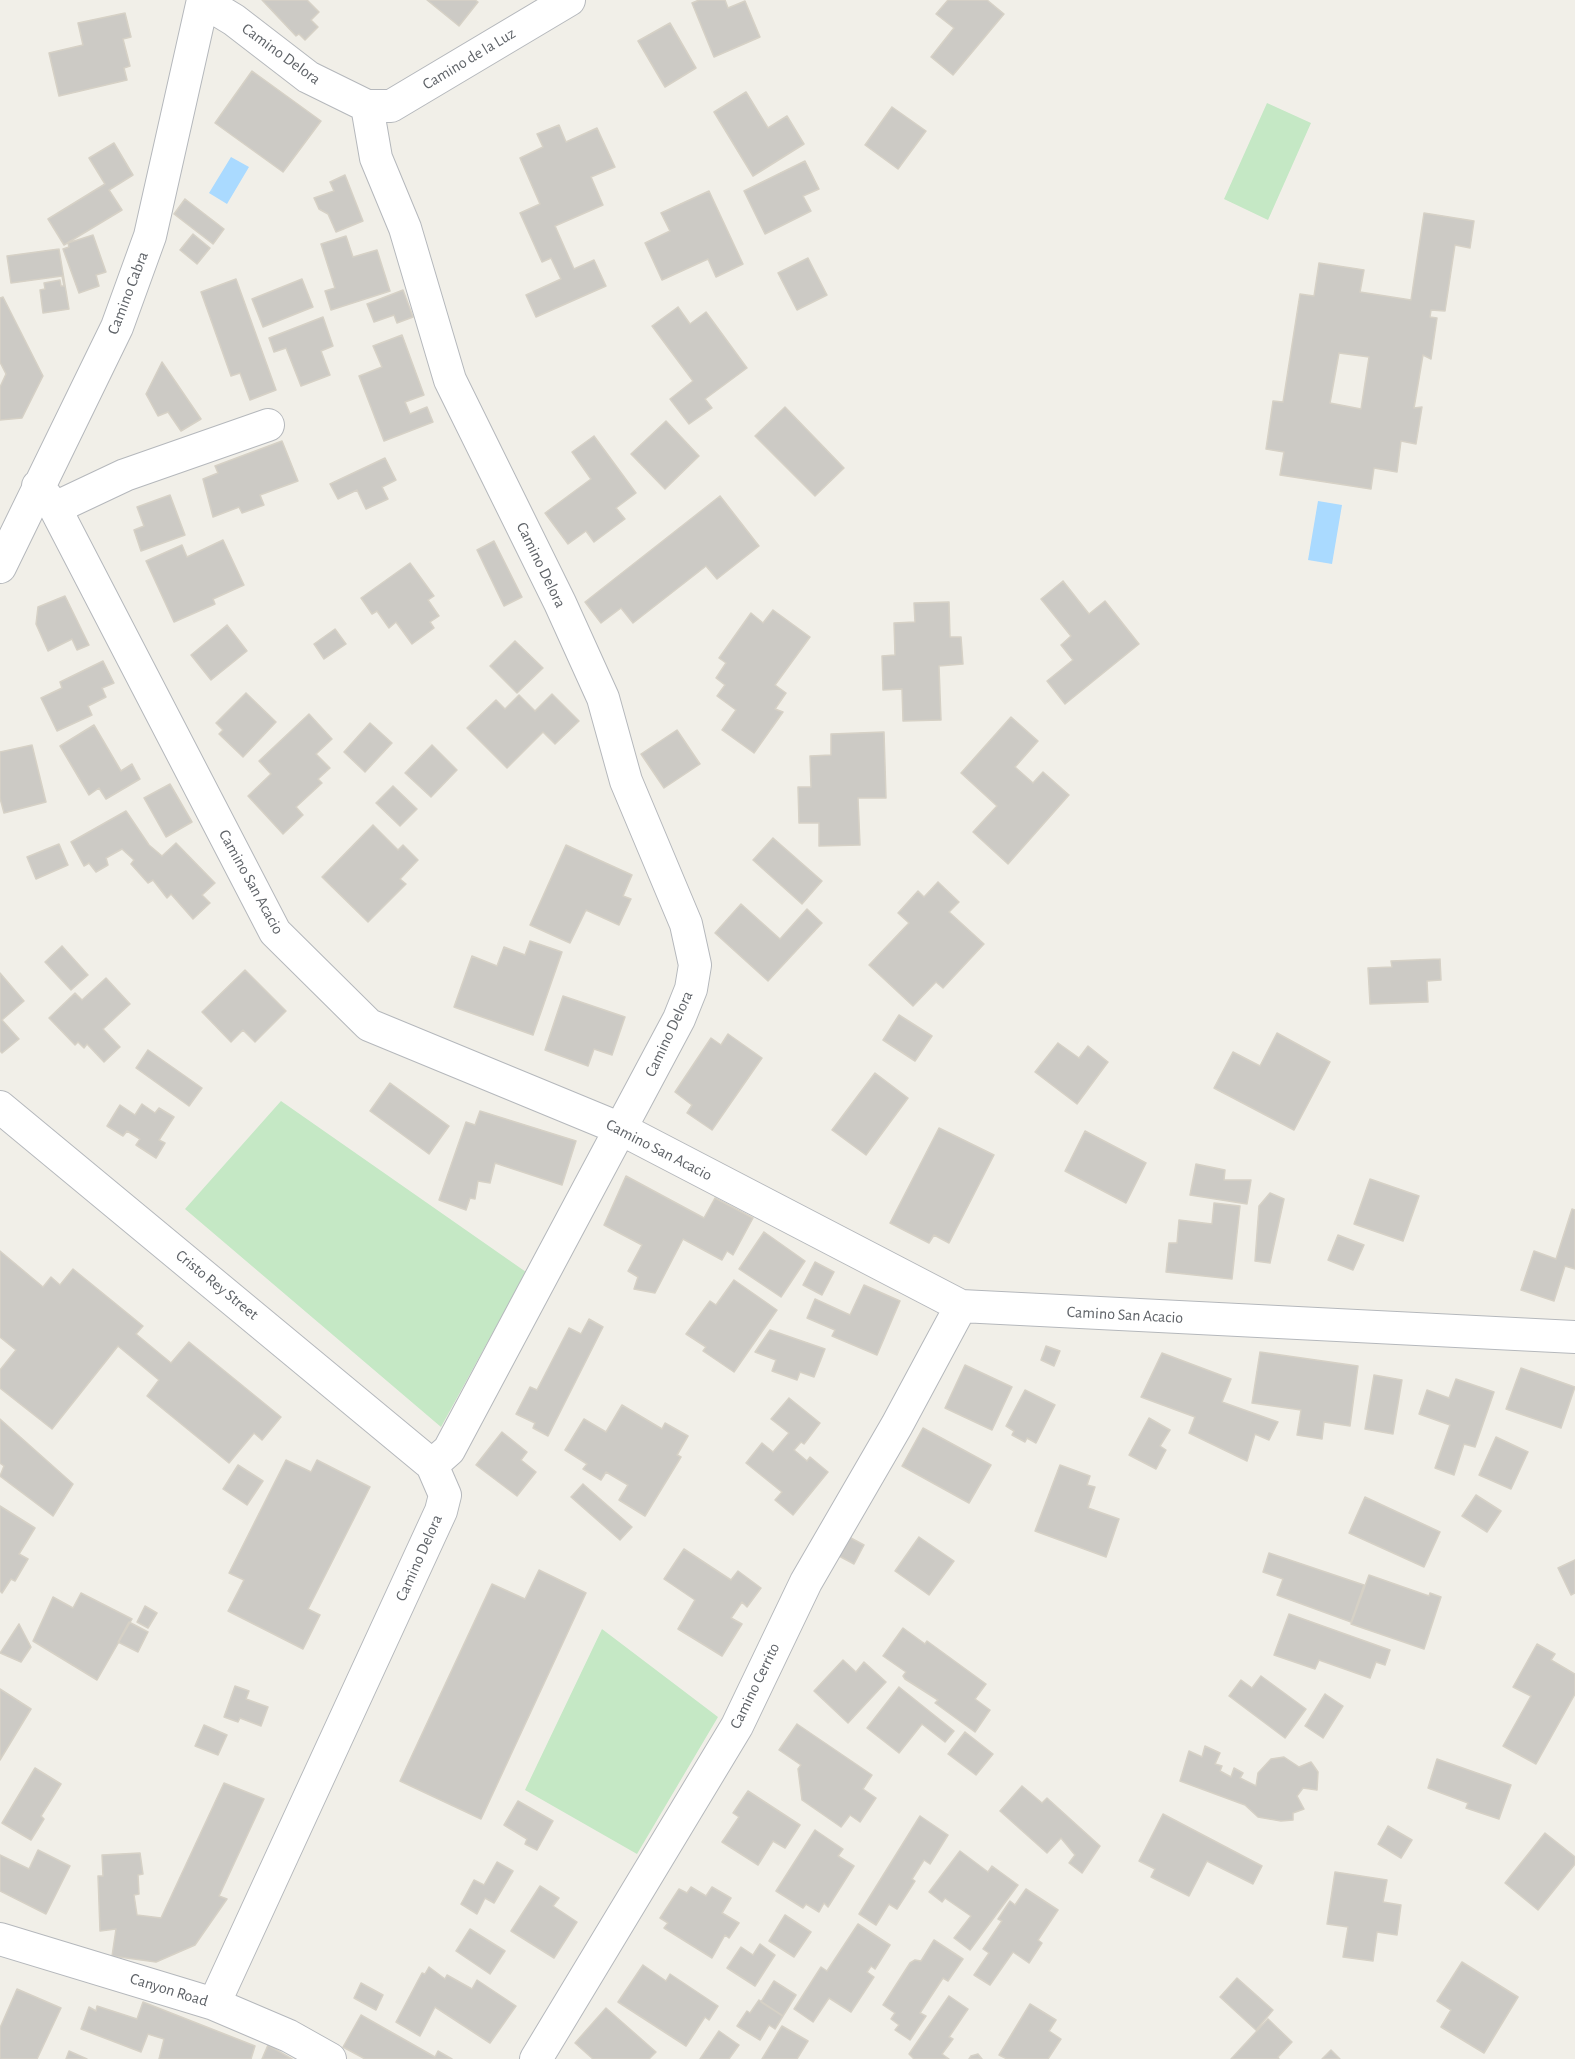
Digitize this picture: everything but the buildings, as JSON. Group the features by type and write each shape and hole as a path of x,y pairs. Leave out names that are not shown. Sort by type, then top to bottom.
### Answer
{"street":[{"name":"Camino de la Luz","path":"367,106 391,106 569,0"},
{"name":"Camino Delora","path":"203,1 234,20 308,77 367,106 376,158 405,228 450,380 466,418 560,603 603,698 626,781 686,924 695,965 692,989 680,1019 449,1450 432,1465 445,1495 441,1511 214,2004"},
{"name":"Camino Cabra","path":"0,567 46,497 117,327 150,236 203,1"},
{"path":"46,497 125,475 268,425"},
{"name":"Camino San Acacio","path":"46,497 275,932 369,1025 621,1129 961,1306 1575,1337"},
{"name":"Cristo Rey Street","path":"0,1107 432,1465"},
{"name":"Camino Cerrito","path":"536,2059 737,1726 806,1582 897,1425 961,1306"},
{"name":"Canyon Road","path":"0,1940 214,2004 289,2036 330,2059"}],"green space":[{"path":"1267,103 1311,123 1268,220 1224,199"},
{"path":"281,1101 526,1272 441,1427 185,1209"},
{"path":"602,1629 718,1717 637,1854 525,1790"}],"water":[{"path":"231,157 249,167 227,204 209,193"},
{"path":"1318,501 1342,505 1332,564 1308,560"}]}
